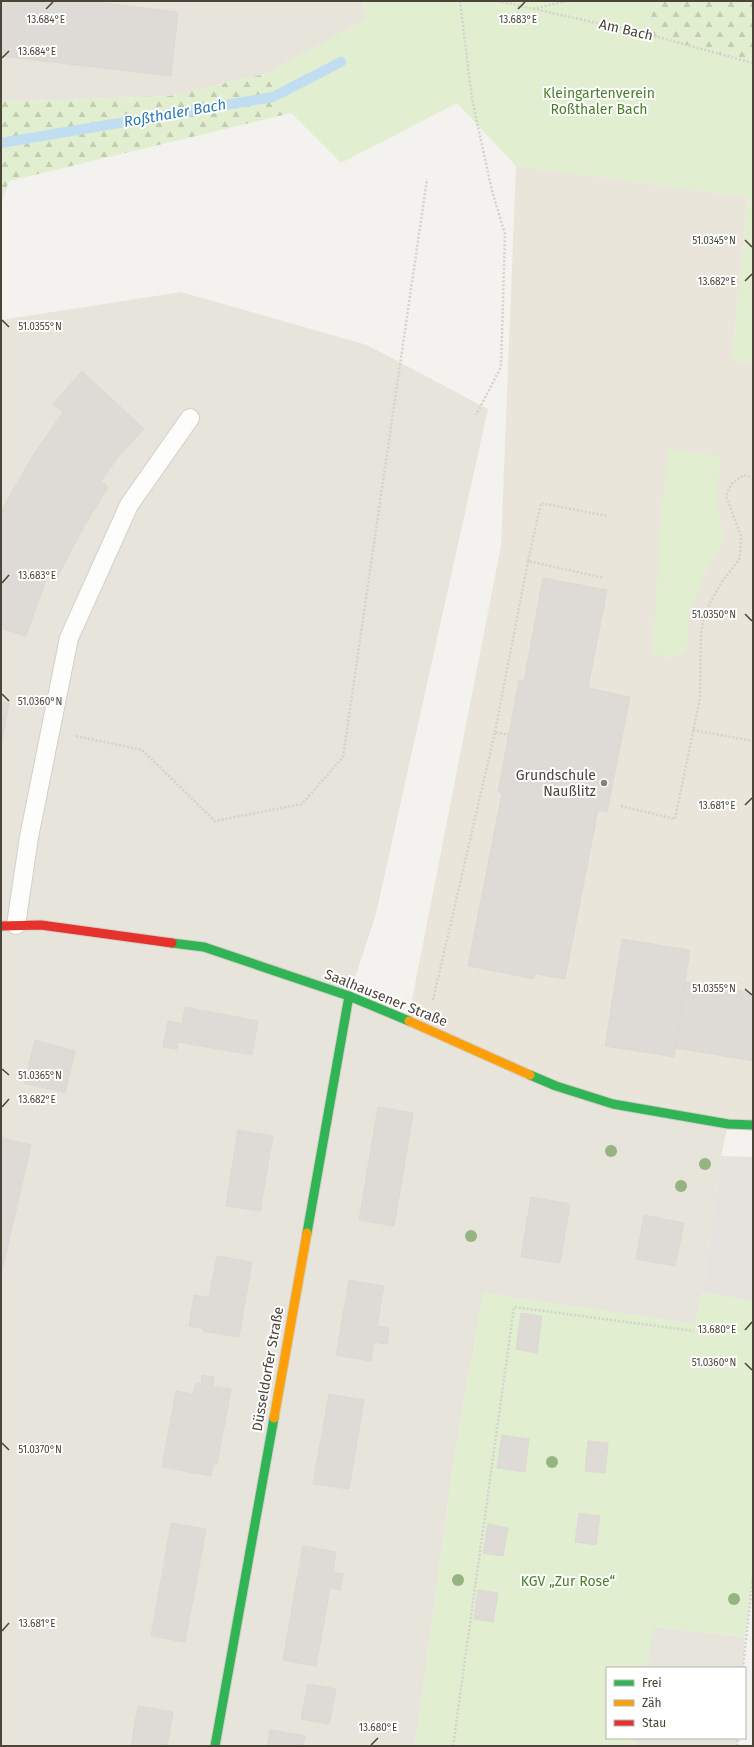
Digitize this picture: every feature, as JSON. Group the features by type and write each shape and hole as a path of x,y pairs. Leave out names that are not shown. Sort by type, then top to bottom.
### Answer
{"street":[{"name":"Saalhausener Straße","path":"8,925 41,925 204,947 349,996 426,1028 501,1063 549,1083 613,1104 728,1124 753,1125"},
{"name":"Düsseldorfer Straße","path":"216,1746 349,996"}],"lane":[{"path":"8,925 28,837 69,638 129,505 190,418"}],"path":[{"path":"460,1 472,99 492,191 505,234 501,367 476,415"},
{"name":"Am Bach","path":"498,1 647,34 753,63"},
{"path":"533,9 566,1"},
{"path":"50,731 142,750 216,822 302,804 343,757 427,179"},
{"path":"621,806 675,819 700,698 701,635 704,614 721,584 740,558 741,536 726,496 731,484 744,475 753,478"},
{"path":"426,1028 495,732 528,561 541,503 607,516"},
{"path":"528,561 604,578"},
{"path":"693,730 753,740"},
{"path":"495,732 509,735"},
{"path":"452,1746 514,1307 694,1331"},
{"path":"743,1667 753,1576"}],"shaded area":[{"path":"1,1 361,1 367,19 265,74 169,96 1,102"},
{"name":"Grundschule Naußlitz","path":"516,166 748,197 732,360 753,363 753,1125 613,1104 408,1020 501,546"},
{"path":"181,292 367,345 488,409 376,914 349,996 728,1124 721,1156 702,1292 695,1324 483,1293 453,1466 415,1746 1,1746 1,320"},
{"path":"721,1156 753,1157 753,1301 702,1292"},
{"path":"653,1627 745,1637 743,1667 647,1667"},
{"path":"636,1739 738,1739 737,1746 635,1746"}],"green space":[{"name":"Kleingartenverein Roßthaler Bach","path":"361,1 655,1 647,34 753,63 753,363 732,360 748,197 516,166 457,103 341,163 291,113 265,74 367,19"},
{"path":"655,1 753,1 753,63 647,34"},
{"path":"265,74 291,113 9,181 1,204 1,102 169,96"},
{"path":"668,449 720,456 717,506 725,541 705,572 689,613 686,651 669,659 652,651 658,569 658,541"},
{"name":"KGV „Zur Rose“","path":"702,1292 753,1301 753,1576 745,1637 653,1627 647,1667 606,1667 606,1739 636,1739 635,1746 415,1746 453,1466 483,1293 695,1324"}],"building":[{"path":"1,1 87,1 178,12 171,76 1,56"},
{"path":"82,371 144,429 119,456 101,481 108,487 82,530 57,578 48,574 26,636 1,628 1,511 32,457 63,412 53,404"},
{"path":"543,578 607,590 588,688 630,697 607,812 598,810 565,979 535,974 534,979 468,966 502,793 498,792 519,680 524,681"},
{"path":"1,701 9,703 1,746"},
{"path":"622,939 690,950 674,1057 605,1046"},
{"path":"685,982 753,993 753,1061 675,1048"},
{"path":"185,1007 258,1021 252,1055 178,1042 177,1049 163,1047 168,1021 182,1024"},
{"path":"35,1040 75,1051 65,1093 24,1083"},
{"path":"378,1107 413,1113 394,1226 359,1220"},
{"path":"238,1130 273,1136 260,1211 226,1206"},
{"path":"1,1138 31,1145 1,1276"},
{"path":"531,1197 570,1204 560,1263 521,1257"},
{"path":"644,1215 684,1223 675,1266 636,1259"},
{"path":"217,1256 252,1262 239,1337 203,1331 204,1329 189,1326 194,1295 209,1297"},
{"path":"349,1280 384,1286 377,1326 389,1328 387,1344 374,1342 371,1361 336,1355"},
{"path":"521,1313 542,1316 537,1353 516,1349"},
{"path":"202,1375 214,1377 213,1386 231,1389 217,1464 213,1464 211,1476 162,1467 176,1391 193,1394 196,1383 201,1384"},
{"path":"329,1394 364,1400 349,1489 313,1484"},
{"path":"502,1435 529,1439 525,1472 497,1468"},
{"path":"588,1441 608,1443 605,1473 585,1471"},
{"path":"579,1513 600,1516 596,1545 575,1542"},
{"path":"171,1523 206,1529 185,1642 151,1636"},
{"path":"488,1524 508,1528 503,1556 483,1553"},
{"path":"303,1546 336,1552 333,1572 343,1574 340,1590 330,1588 316,1666 283,1660"},
{"path":"478,1590 498,1593 493,1622 474,1619"},
{"path":"308,1684 336,1689 329,1724 301,1719"},
{"path":"138,1706 173,1712 167,1746 131,1746"},
{"path":"270,1730 305,1736 303,1746 267,1746"}],"waterway":[{"name":"Roßthaler Bach","path":"1,143 273,97 341,62"}],"traffic: fast":[{"path":"172,943 204,947 349,996 409,1021"},
{"path":"307,1233 349,996"},
{"path":"530,1075 556,1086 613,1104 728,1124 753,1125"},
{"path":"215,1746 274,1418"}],"traffic: slow":[{"path":"409,1021 530,1075"},
{"path":"274,1418 307,1233"}],"traffic: jam":[{"path":"1,926 41,925 172,943"}],"place":[{"name":"Grundschule Naußlitz","path":"604,783"}]}
